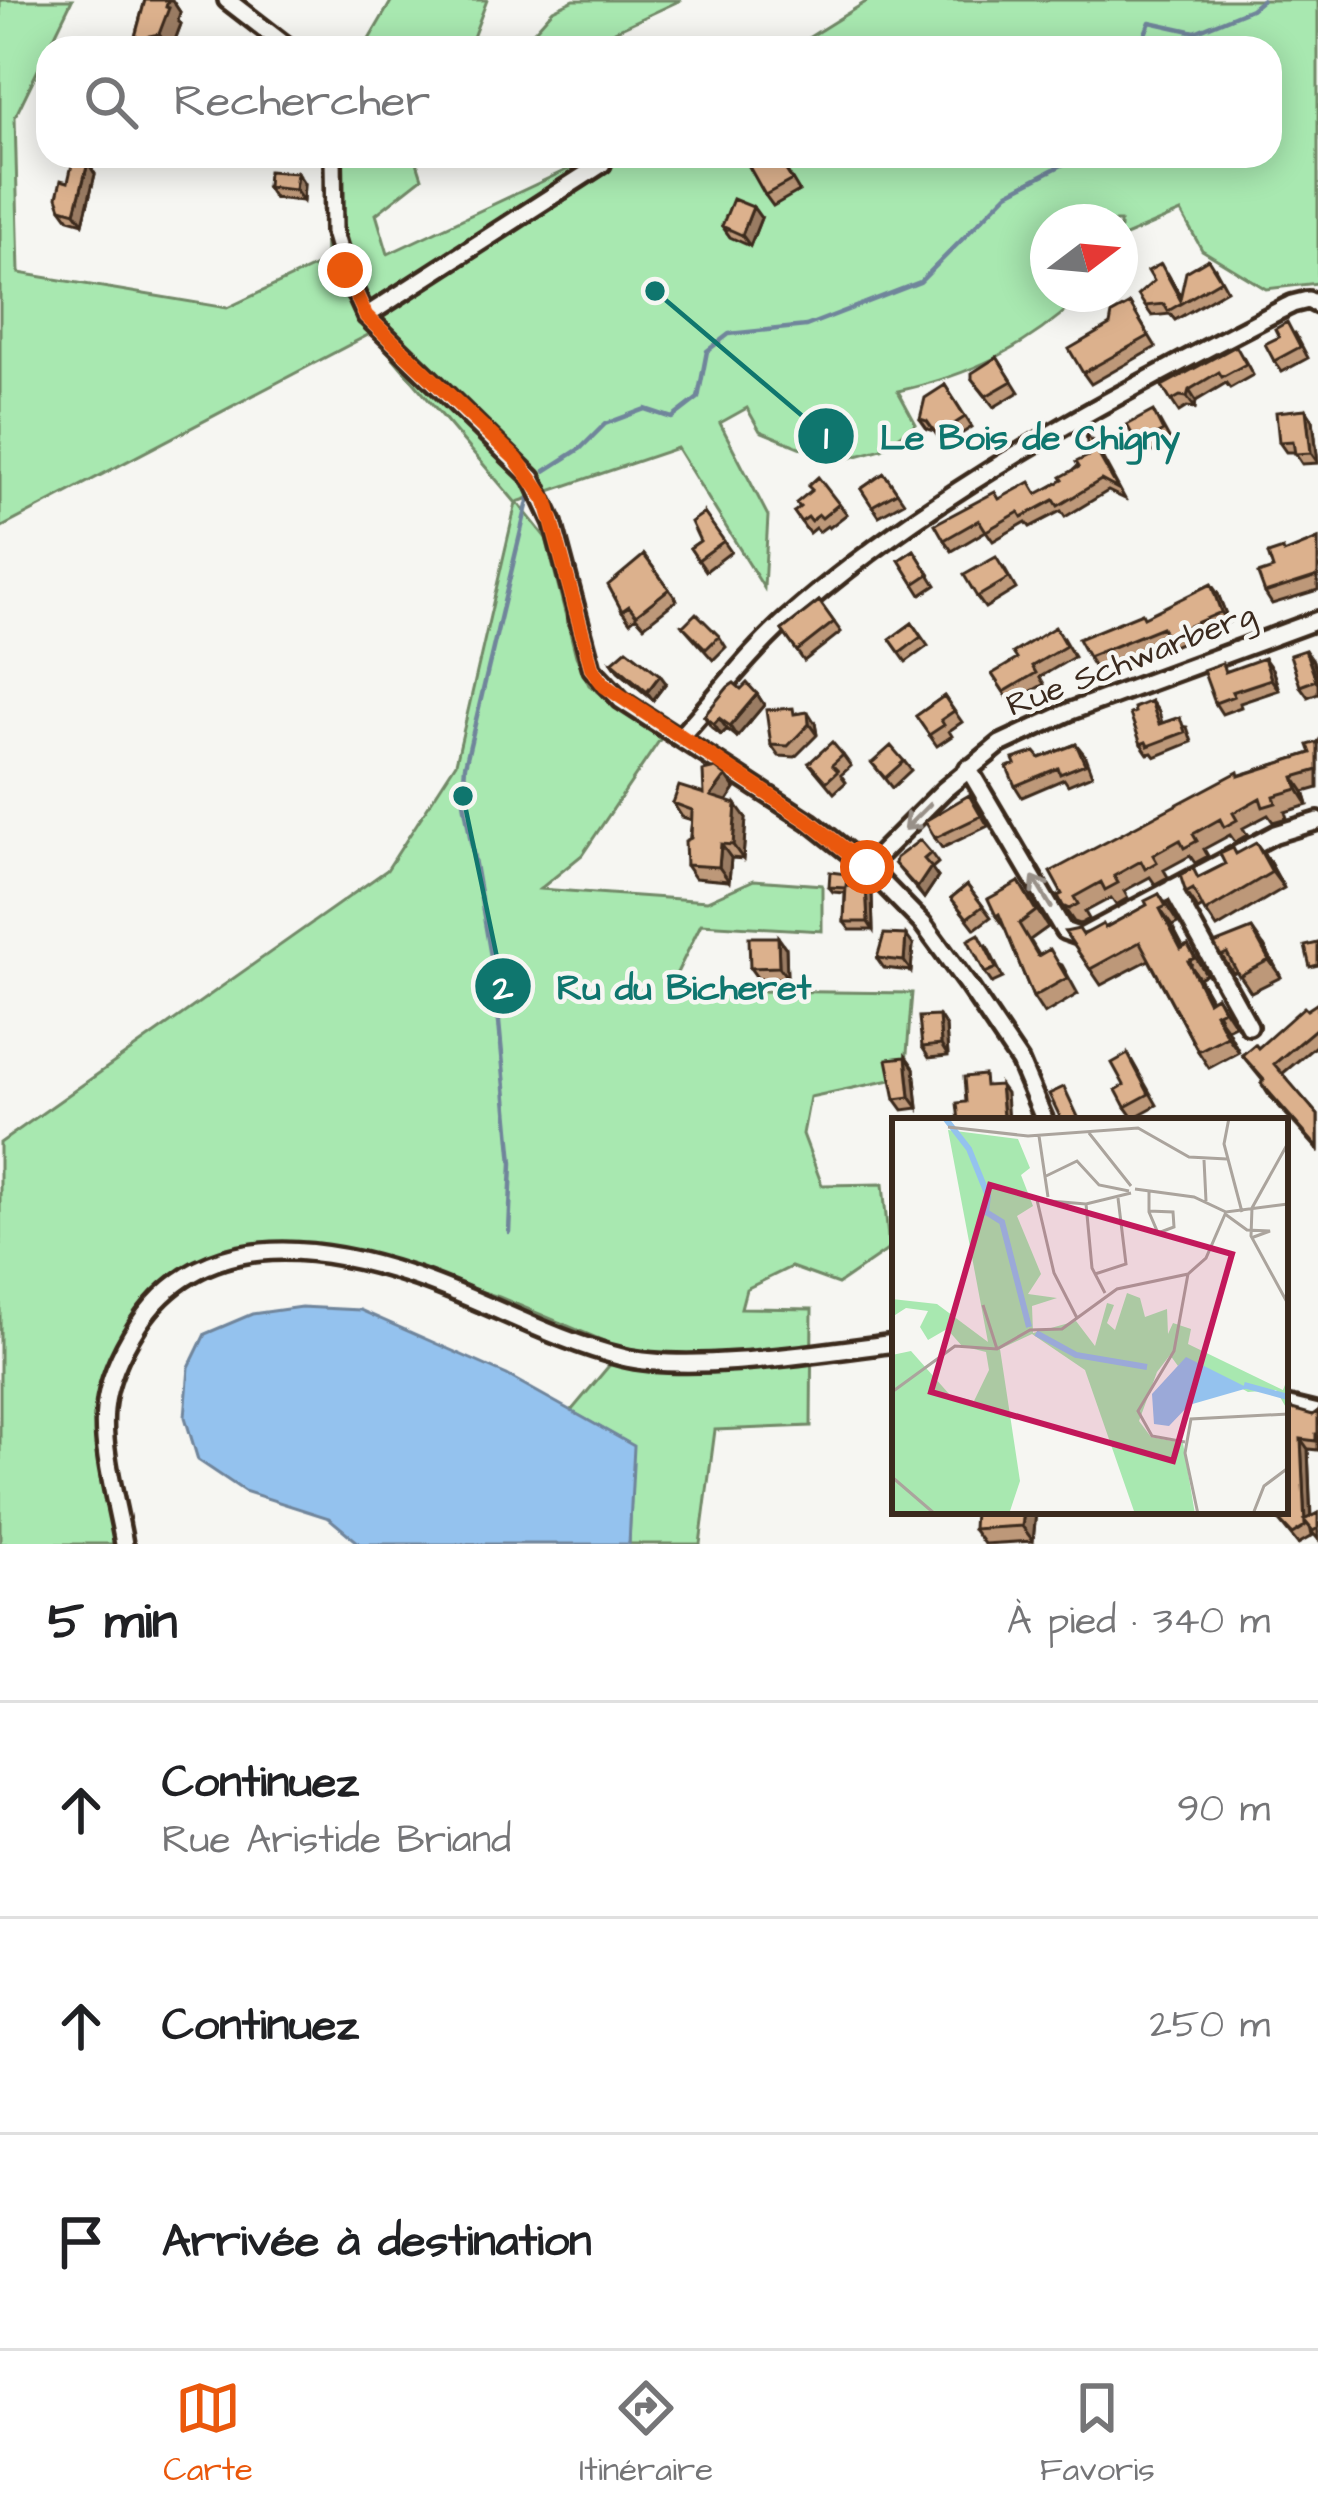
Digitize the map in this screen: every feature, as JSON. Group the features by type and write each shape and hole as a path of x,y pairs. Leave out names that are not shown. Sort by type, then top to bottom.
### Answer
{"street":[{"path":"226,0 274,36"},
{"path":"333,168 334,232 366,316 532,478 554,523 592,669 621,700 810,822 867,867 923,924 970,988 1020,1062 1044,1118"},
{"path":"366,316 596,168"},
{"path":"680,737 762,643 907,524 1033,443 1199,352 1292,304 1317,303"},
{"name":"Rue Schwarberg","path":"867,867 1000,744 1071,711 1318,620"},
{"path":"968,769 1064,931 1081,937 1275,834 1318,821"},
{"path":"1172,889 1249,1026"},
{"path":"124,1544 105,1407 122,1349 150,1307 180,1278 209,1262 238,1255 330,1253 411,1275 636,1359 714,1360 892,1343"},
{"path":"1288,1406 1318,1413"}],"green space":[{"path":"0,0 72,0 54,36 36,36 36,74 15,117 19,273 227,308 326,261 324,168 419,168 422,178 376,214 388,254 571,168 1282,168 1282,36 811,36 869,0 1318,0 1318,283 1266,289 1202,250 1181,212 1138,230 1138,204 1030,204 1030,312 1064,312 995,358 898,391 916,424 882,449 835,462 760,431 747,408 720,423 768,516 764,588 677,448 517,502 546,538 576,656 589,685 661,738 582,855 540,889 707,901 754,880 822,885 822,931 701,924 671,985 912,993 905,1077 810,1097 803,1134 822,1185 883,1184 889,1249 838,1284 791,1267 746,1289 741,1308 812,1309 811,1426 715,1430 700,1544 629,1544 633,1446 571,1411 623,1349 499,1297 413,1271 238,1250 177,1274 146,1304 108,1376 118,1544 0,1544 0,1143 387,870 456,763 516,503 372,333 0,528"},
{"path":"392,0 487,0 474,36 371,36"},
{"path":"574,0 681,0 604,36 530,36 553,10"}],"water":[{"path":"301,1307 360,1310 507,1375 634,1446 629,1544 360,1544 329,1518 244,1491 198,1460 185,1417 189,1367 205,1334 252,1314"}],"building":[{"path":"145,0 168,0 159,34 135,36"},
{"path":"71,168 87,168 75,212 61,208 57,197 61,180 68,182"},
{"path":"750,168 784,168 792,180 765,195"},
{"path":"268,171 297,173 295,190 267,187"},
{"path":"733,199 753,207 742,235 722,226"},
{"path":"1208,259 1221,280 1168,311 1164,304 1145,306 1138,295 1154,281 1148,271 1161,264 1180,299 1186,272"},
{"path":"1135,312 1149,336 1083,373 1069,349 1110,325 1112,314"},
{"path":"1287,322 1300,347 1274,361 1265,344 1279,337 1275,329"},
{"path":"1236,346 1246,364 1222,377 1219,372 1189,390 1187,397 1171,401 1162,386"},
{"path":"997,357 1012,381 986,396 972,373"},
{"path":"945,385 965,417 937,435 920,419 925,398"},
{"path":"1306,409 1311,453 1295,454 1293,441 1279,442 1276,412"},
{"path":"1153,411 1163,431 1138,445 1127,425"},
{"path":"1086,432 1118,489 1101,480 1058,506 1054,500 1022,517 1019,512 986,531 979,520 944,540 935,524 995,492 999,499 1030,482 1037,494 1063,480 1079,467 1076,462 1088,456"},
{"path":"884,473 897,492 872,506 861,489"},
{"path":"818,477 839,504 822,518 819,515 811,521 808,517 801,522 794,512 800,507 796,503 812,490 808,486"},
{"path":"704,513 724,541 698,560 690,548 700,541 691,522"},
{"path":"1318,539 1318,576 1265,593 1258,574 1273,569 1268,554 1283,549 1284,553"},
{"path":"914,550 929,574 914,584 899,560"},
{"path":"644,555 669,589 636,615 629,606 622,611 608,585"},
{"path":"996,557 1009,578 977,597 964,575"},
{"path":"1211,584 1221,612 1166,636 1162,627 1088,657 1078,639 1142,613 1144,617"},
{"path":"819,601 834,622 797,651 782,630"},
{"path":"696,613 719,636 706,649 683,626"},
{"path":"912,623 921,637 900,653 890,639"},
{"path":"1055,627 1066,646 1032,666 1036,673 1004,692 992,674 1017,659 1013,653"},
{"path":"627,649 660,675 647,692 612,662"},
{"path":"1305,650 1316,680 1300,686 1290,655"},
{"path":"1264,658 1271,679 1215,703 1203,670 1222,663 1225,672"},
{"path":"734,683 741,689 747,683 757,694 730,726 719,718 714,724 704,716"},
{"path":"944,696 954,711 929,735 916,716"},
{"path":"1151,701 1159,724 1180,717 1185,732 1148,746 1141,744 1130,714"},
{"path":"793,708 794,714 808,712 809,724 788,746 771,745 766,710"},
{"path":"832,742 843,755 832,765 838,771 826,782 809,763"},
{"path":"1318,742 1318,770 1294,777 1298,789 1274,796 1276,803 1263,807 1260,798 1233,813 1237,820 1224,827 1220,819 1193,834 1197,841 1184,848 1180,840 1153,855 1157,862 1145,869 1141,861 1114,876 1118,883 1105,890 1101,882 1074,897 1078,904 1069,909 1063,906 1050,872 1238,772 1239,776 1311,753 1308,745"},
{"path":"1076,744 1085,764 1060,774 1058,768 1015,786 1007,767 1015,764 1013,759 1035,752 1040,758"},
{"path":"891,746 904,761 885,778 872,763"},
{"path":"716,768 726,776 711,796 736,804 733,845 721,844 719,867 686,865 692,810 673,803 679,786 704,794 703,771"},
{"path":"969,795 981,816 935,838 925,821"},
{"path":"920,840 931,853 924,859 931,867 917,888 895,864 896,858"},
{"path":"1256,843 1272,872 1205,912 1193,889 1186,893 1180,875 1193,868 1198,878 1225,864 1220,854 1233,848 1236,854"},
{"path":"830,872 847,874 846,888 829,887"},
{"path":"1019,882 1036,911 1019,924 1038,956 1050,949 1067,978 1033,997 999,914 996,916 988,899"},
{"path":"967,885 983,906 967,918 951,898"},
{"path":"846,886 866,887 868,922 844,922"},
{"path":"1159,894 1166,906 1160,909 1181,949 1188,945 1195,958 1188,961 1208,1001 1216,996 1223,1009 1215,1013 1227,1036 1198,1051 1140,942 1090,969 1065,932 1079,929 1083,935 1103,924 1105,928"},
{"path":"1252,929 1269,960 1239,976 1227,953 1221,956 1214,944"},
{"path":"884,934 906,935 904,961 877,958"},
{"path":"979,934 996,968 985,973 968,940"},
{"path":"749,937 778,937 779,967 750,968"},
{"path":"1318,943 1318,965 1310,967 1305,946"},
{"path":"1318,1003 1318,1027 1274,1064 1318,1115 1318,1148 1242,1055 1255,1044 1258,1048 1304,1007 1307,1010"},
{"path":"939,1016 941,1045 922,1047 919,1017"},
{"path":"1128,1054 1149,1094 1125,1107 1116,1090 1124,1085 1112,1063"},
{"path":"906,1057 910,1097 895,1099 887,1059"},
{"path":"984,1075 985,1086 1000,1085 1003,1117 959,1118 957,1103 966,1102 964,1077"},
{"path":"1064,1087 1079,1118 1061,1118 1049,1094"},
{"path":"1288,1408 1313,1415 1318,1411 1316,1441 1301,1439 1305,1526 1292,1534 1276,1517 1287,1515"},
{"path":"1318,1513 1318,1528 1313,1531 1304,1520"},
{"path":"974,1514 1024,1514 1022,1526 973,1529"}],"waterway":[{"path":"1144,36 1150,22 1195,32 1262,0"},
{"path":"545,471 581,448 605,424 645,409 672,418 698,398 707,351 729,334 806,326 920,282 1008,193 1056,168"},
{"path":"509,1232 512,1163 495,979 463,796 465,766 529,497"}],"place":[{"name":"Le Bois de Chigny","path":"655,291"},
{"name":"Ru du Bicheret","path":"463,796"}],"route":[{"path":"345,270 366,316 516,459 546,500 592,669 605,686 810,822 867,867"}]}
